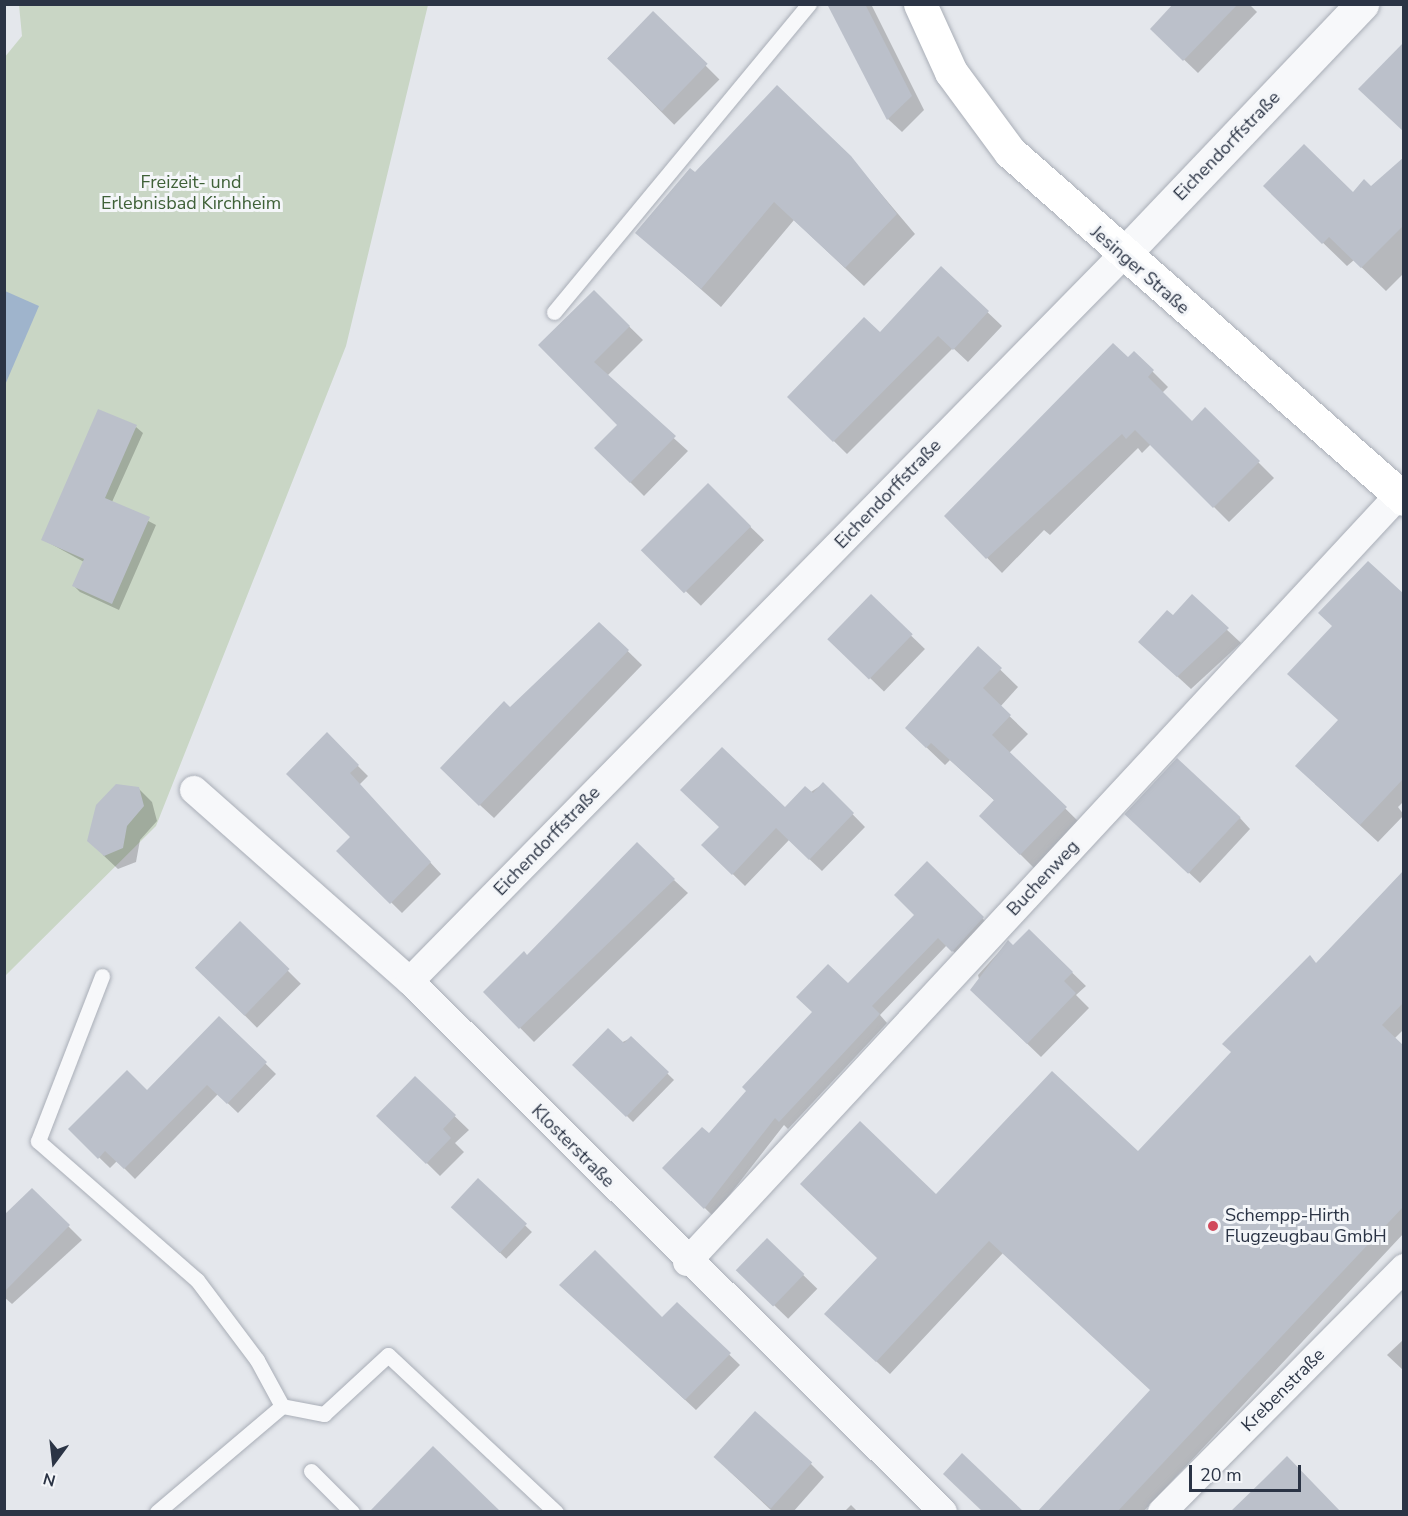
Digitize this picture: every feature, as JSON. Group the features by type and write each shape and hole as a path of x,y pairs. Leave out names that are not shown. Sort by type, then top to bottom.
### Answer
{"main road":[{"name":"Jesinger Straße","path":"920,4 951,72 1010,152 1122,255 1401,497"}],"street":[{"name":"Eichendorffstraße","path":"410,981 1122,255 1362,4"},
{"name":"Buchenweg","path":"687,1262 1401,497"},
{"name":"Klosterstraße","path":"194,790 410,981 687,1262 943,1512"},
{"name":"Krebenstraße","path":"1162,1512 1404,1268"}],"lane":[{"path":"554,312 809,4"},
{"path":"102,976 38,1141 197,1280 257,1360 282,1406"},
{"path":"282,1406 324,1414 388,1355 556,1512"},
{"path":"157,1512 282,1406"},
{"path":"311,1471 352,1512"}],"green space":[{"name":"Freizeit- und Erlebnisbad Kirchheim","path":"19,5 428,5 346,346 156,826 5,976 4,58 22,36"}],"water":[{"path":"5,291 39,306 5,385"}],"building":[{"path":"827,4 865,4 912,96 887,120"},
{"path":"1173,4 1238,4 1183,61 1150,29"},
{"path":"653,11 708,64 662,111 607,58"},
{"path":"1404,42 1404,132 1358,89"},
{"path":"777,85 851,156 897,214 845,268 774,202 701,289 635,233 690,168 695,172"},
{"path":"1304,144 1353,192 1364,179 1371,186 1404,157 1404,225 1361,268 1329,237 1322,244 1263,186"},
{"path":"941,266 989,311 953,350 938,336 833,442 787,397 864,317 880,332"},
{"path":"594,290 630,326 594,362 676,436 630,483 594,448 617,425 538,345"},
{"path":"1113,343 1128,357 1134,351 1154,370 1148,377 1192,421 1205,407 1260,461 1213,508 1135,430 1126,439 1122,434 986,559 944,516"},
{"path":"98,409 137,425 105,498 150,517 112,604 72,586 84,559 41,540"},
{"path":"708,483 751,526 684,593 641,550"},
{"path":"1368,561 1404,594 1404,778 1360,825 1295,766 1338,720 1287,674 1332,626 1318,613"},
{"path":"871,594 913,634 869,680 827,639"},
{"path":"1192,594 1229,628 1177,677 1138,642 1167,610 1173,615"},
{"path":"599,622 629,650 479,806 440,768 504,701 510,707"},
{"path":"978,646 1002,668 983,688 1011,715 992,735 1067,807 1020,855 979,816 994,800 931,743 926,748 905,728"},
{"path":"327,732 359,765 350,773 431,862 390,904 336,851 350,837 286,774"},
{"path":"722,747 785,807 805,786 813,793 823,782 854,813 809,860 776,828 732,875 701,845 719,827 680,790"},
{"path":"1177,758 1241,817 1188,874 1124,814"},
{"path":"116,784 139,787 144,806 127,826 123,848 104,856 87,841 96,805"},
{"path":"637,842 675,879 519,1029 483,992 524,951 527,955"},
{"path":"927,861 984,917 952,952 938,938 872,1006 880,1014 779,1122 775,1118 704,1209 662,1168 702,1127 709,1133 746,1091 742,1087 812,1012 796,997 828,964 848,983 914,915 894,895"},
{"path":"1404,870 1404,1002 1382,1025 1404,1046 1404,1206 1117,1512 1037,1512 1150,1390 989,1241 876,1362 824,1314 877,1258 800,1184 860,1121 936,1194 1052,1071 1138,1151 1231,1052 1222,1044 1310,955 1316,963"},
{"path":"240,921 290,969 244,1016 195,968"},
{"path":"1029,929 1073,972 1064,981 1076,993 1027,1044 970,990 1008,940 1013,945"},
{"path":"219,1016 267,1062 227,1104 207,1085 124,1169 105,1151 98,1159 68,1129 127,1070 147,1090"},
{"path":"608,1028 624,1043 631,1036 669,1072 626,1117 572,1065"},
{"path":"415,1076 456,1115 443,1129 451,1138 426,1164 376,1116"},
{"path":"478,1178 527,1224 500,1253 451,1207"},
{"path":"32,1188 70,1225 4,1292 4,1215"},
{"path":"767,1238 804,1274 773,1306 736,1270"},
{"path":"595,1250 662,1317 677,1302 731,1353 685,1400 559,1285"},
{"path":"755,1411 812,1463 771,1509 714,1457"},
{"path":"433,1446 501,1512 369,1512"},
{"path":"962,1453 1024,1512 983,1512 943,1474"},
{"path":"1287,1456 1341,1512 1230,1512 1263,1480"}],"place":[{"name":"Schempp-Hirth Flugzeugbau GmbH","path":"1213,1226"}]}
